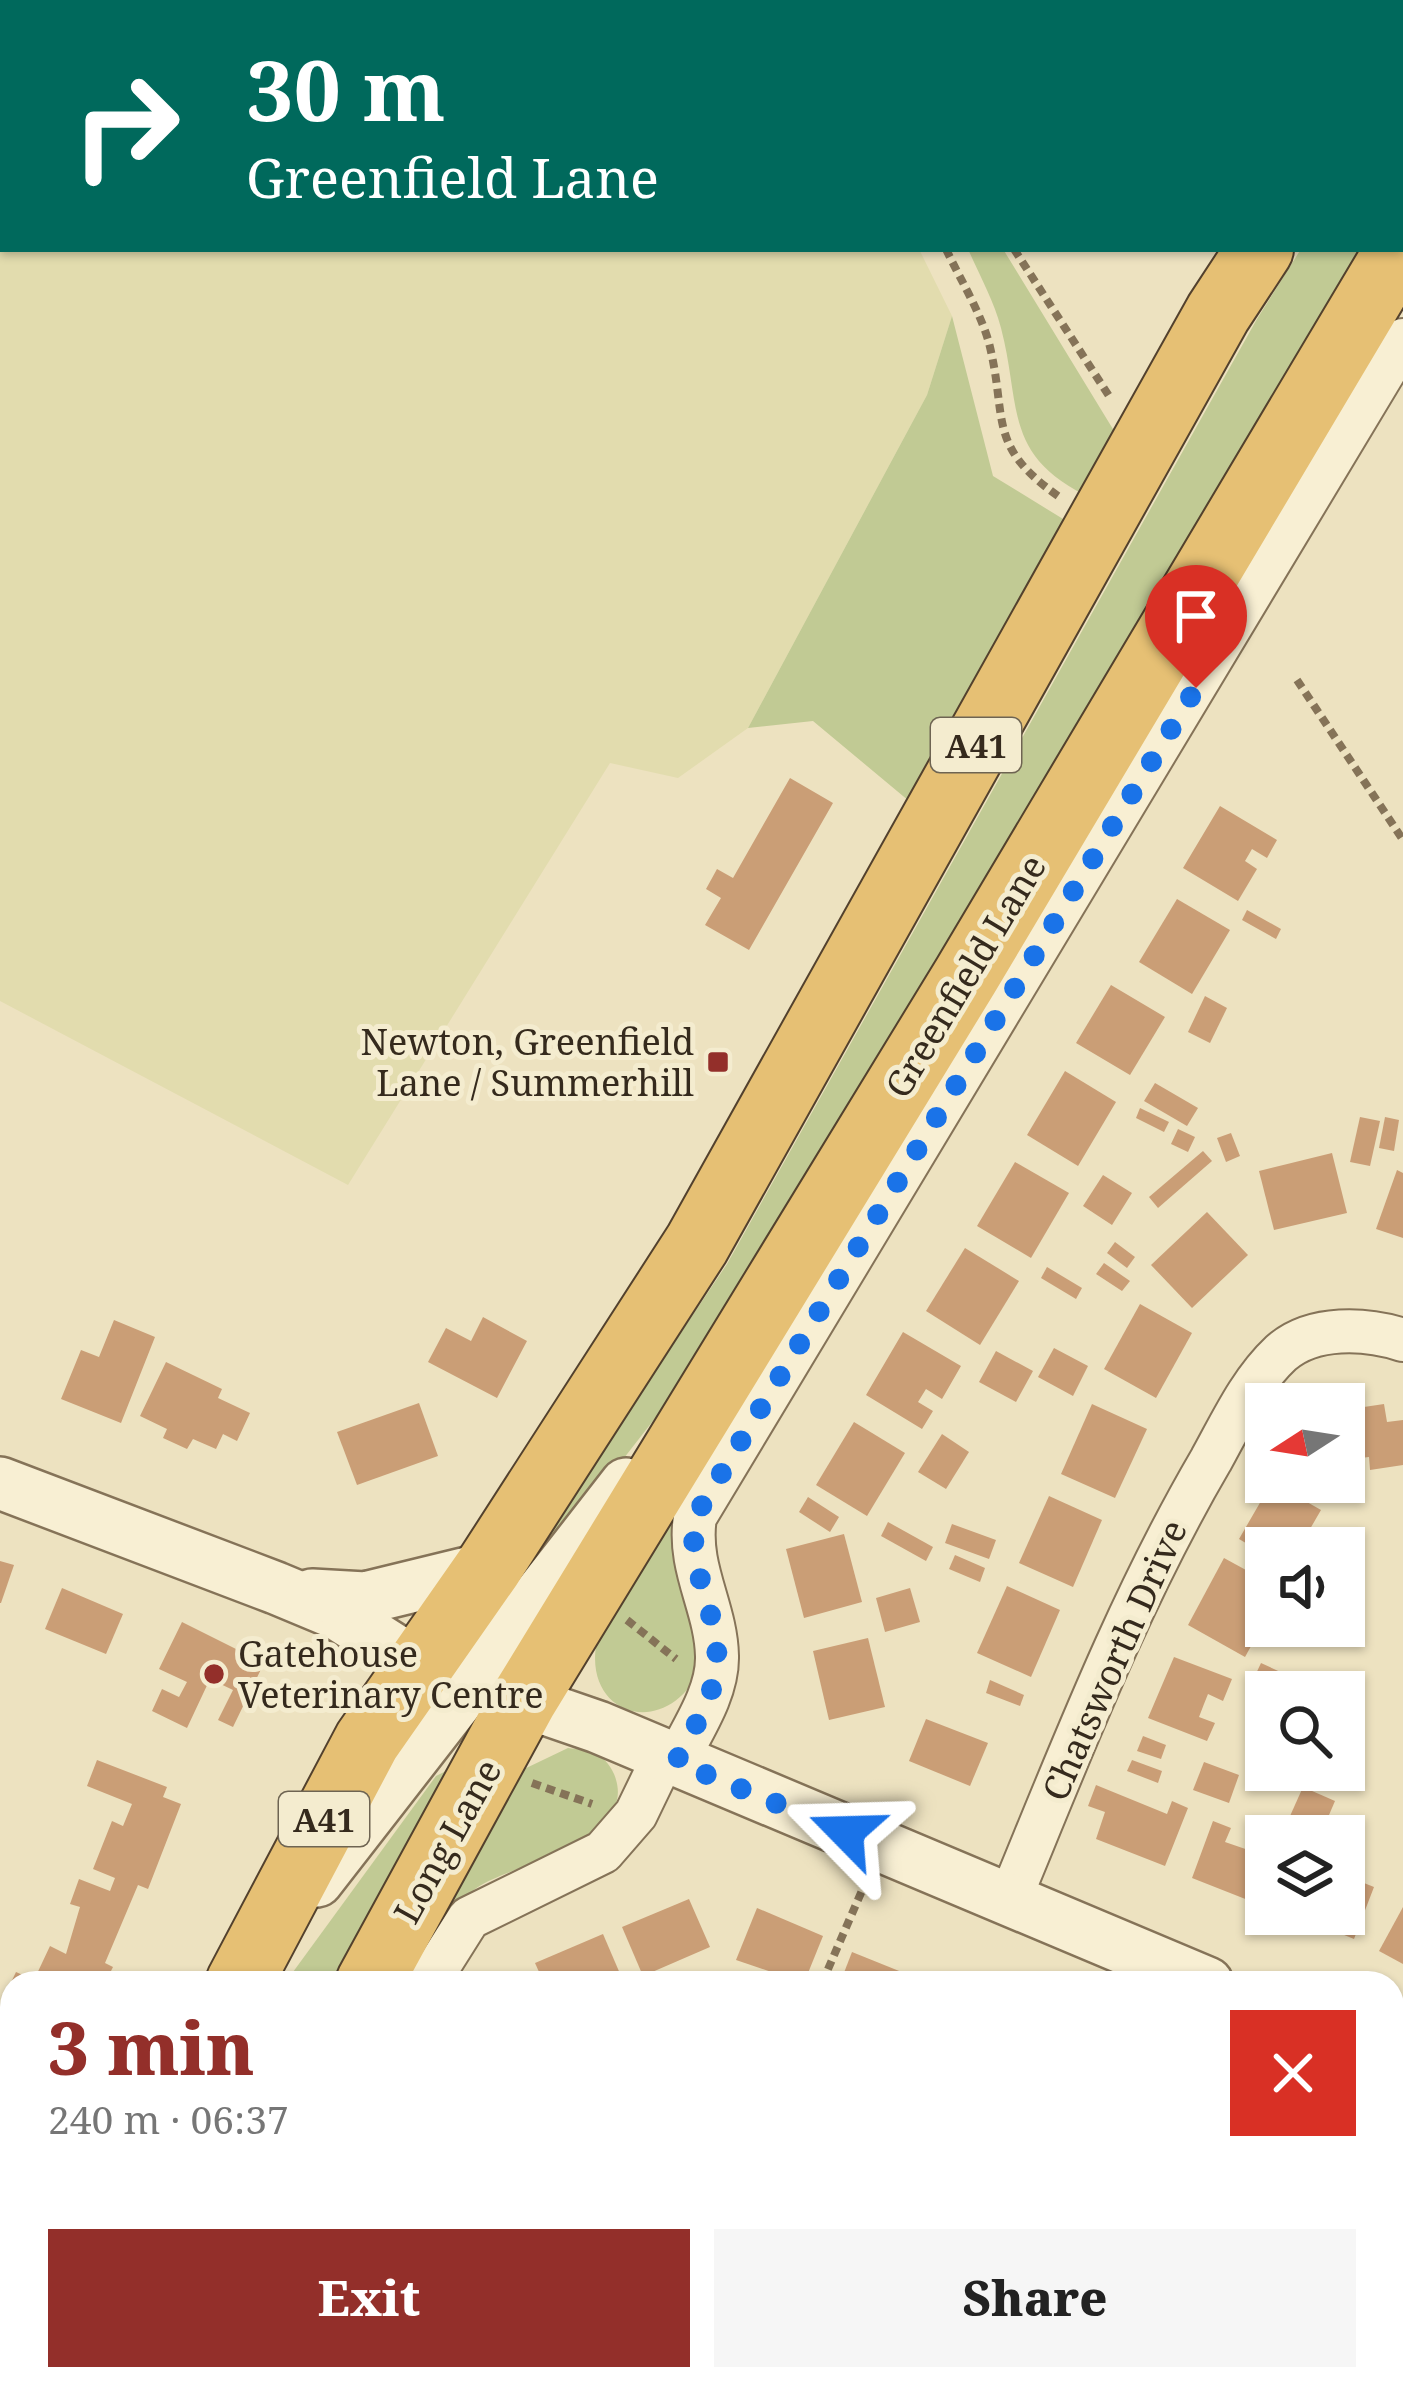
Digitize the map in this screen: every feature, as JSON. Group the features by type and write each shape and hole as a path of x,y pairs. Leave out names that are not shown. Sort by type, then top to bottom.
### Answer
{"highway":[{"name":"A41","path":"245,1971 367,1741 472,1684 488,1568 697,1244 1099,525 1258,252"},
{"name":"Greenfield Lane","path":"472,1684 587,1594 1397,252"},
{"name":"Long Lane","path":"373,1971 472,1684"}],"street":[{"name":"Greenfield Lane","path":"670,1759 712,1688 717,1654 692,1557 695,1517 1403,340"},
{"path":"472,1684 757,1319"},
{"name":"Chatsworth Drive","path":"1009,1901 1157,1552 1256,1381 1284,1350 1321,1334 1376,1331 1403,1340"},
{"path":"0,1484 276,1588 336,1613 472,1684 670,1759 1178,1971"},
{"path":"276,1588 329,1598 365,1598 488,1568"},
{"name":"Long Lane","path":"436,1971 470,1918 603,1852 636,1814 670,1759"}],"path":[{"path":"947,252 988,340 1001,430 1022,470 1099,525"},
{"path":"1016,252 1118,409"},
{"path":"1297,680 1403,840"},
{"path":"587,1594 712,1688"},
{"path":"827,1971 881,1846"}],"shaded area":[{"path":"0,252 920,252 952,316 927,395 748,728 678,778 610,763 348,1185 0,1001"}],"green space":[{"path":"969,252 1005,252 1119,439 1085,495 1040,462 1028,444 990,298"},
{"path":"1299,252 1380,252 688,1376 553,1549 541,1541 727,1264 1257,319"},
{"path":"952,316 993,476 1068,522 909,801 813,721 748,728 927,395"},
{"path":"666,1520 675,1527 672,1547 703,1664 688,1689 669,1705 650,1712 631,1711 614,1702 602,1687 596,1667 597,1641"},
{"path":"568,1748 595,1754 610,1767 618,1797 610,1816 572,1846 476,1888 438,1933 430,1928 520,1771"},
{"path":"446,1771 448,1780 354,1971 294,1971 436,1776"}],"building":[{"path":"790,778 833,803 749,950 705,925 721,898 706,889 717,869 733,878"},
{"path":"1220,806 1277,840 1267,858 1252,849 1245,861 1257,869 1238,901 1183,868"},
{"path":"1177,899 1230,930 1192,994 1139,962"},
{"path":"1247,910 1281,929 1276,939 1242,920"},
{"path":"1111,985 1165,1017 1130,1075 1076,1043"},
{"path":"1205,996 1227,1008 1210,1043 1188,1032"},
{"path":"1065,1071 1116,1102 1078,1166 1027,1135"},
{"path":"1155,1083 1198,1108 1187,1126 1144,1101"},
{"path":"1140,1108 1169,1122 1164,1132 1136,1118"},
{"path":"1360,1117 1380,1121 1370,1166 1350,1162"},
{"path":"1385,1117 1399,1120 1394,1151 1379,1148"},
{"path":"1178,1129 1195,1137 1188,1152 1171,1144"},
{"path":"1231,1133 1240,1156 1226,1162 1217,1138"},
{"path":"1203,1151 1212,1161 1158,1208 1149,1197"},
{"path":"1332,1153 1347,1213 1274,1230 1259,1171"},
{"path":"1015,1162 1069,1193 1031,1258 977,1226"},
{"path":"1397,1170 1403,1173 1403,1238 1376,1229"},
{"path":"1103,1175 1132,1193 1112,1225 1083,1206"},
{"path":"1207,1212 1248,1255 1192,1308 1151,1265"},
{"path":"1115,1242 1135,1257 1127,1268 1107,1253"},
{"path":"965,1248 1019,1281 980,1345 926,1311"},
{"path":"1104,1263 1130,1281 1122,1291 1096,1274"},
{"path":"1047,1267 1082,1288 1076,1299 1041,1278"},
{"path":"1140,1304 1192,1333 1156,1398 1104,1369"},
{"path":"483,1317 527,1341 497,1398 428,1362 446,1328 471,1341"},
{"path":"114,1320 155,1337 121,1423 61,1399 81,1350 99,1357"},
{"path":"903,1332 961,1366 942,1399 926,1389 918,1402 933,1411 922,1429 866,1395"},
{"path":"1054,1348 1088,1366 1073,1396 1038,1377"},
{"path":"996,1351 1033,1371 1016,1402 979,1382"},
{"path":"166,1362 222,1389 218,1398 250,1413 237,1441 223,1434 216,1449 193,1439 187,1449 163,1438 167,1429 140,1416"},
{"path":"419,1403 438,1456 357,1485 337,1432"},
{"path":"1092,1404 1147,1429 1115,1498 1061,1474"},
{"path":"1384,1404 1387,1422 1403,1420 1403,1465 1370,1470 1369,1457 1365,1457 1365,1407"},
{"path":"854,1422 905,1453 867,1516 816,1485"},
{"path":"942,1434 969,1452 946,1489 918,1472"},
{"path":"1049,1496 1102,1520 1073,1587 1019,1563"},
{"path":"808,1497 839,1517 830,1532 799,1512"},
{"path":"1260,1503 1309,1503 1321,1510 1311,1527 1246,1527"},
{"path":"888,1522 933,1547 926,1561 881,1536"},
{"path":"952,1524 996,1540 989,1559 945,1543"},
{"path":"844,1534 862,1602 804,1618 786,1549"},
{"path":"955,1555 985,1568 980,1582 949,1569"},
{"path":"1224,1558 1245,1570 1245,1647 1251,1647 1245,1657 1188,1625"},
{"path":"0,1561 14,1565 1,1603 0,1603"},
{"path":"1007,1586 1060,1610 1031,1677 977,1653"},
{"path":"62,1588 123,1614 106,1654 45,1629"},
{"path":"910,1588 920,1622 885,1632 876,1598"},
{"name":"Gatehouse Veterinary Centre","path":"182,1622 264,1663 233,1727 218,1720 233,1690 210,1679 187,1728 152,1711 162,1689 179,1697 187,1682 159,1669"},
{"path":"868,1638 885,1707 829,1720 813,1651"},
{"path":"1174,1657 1232,1679 1223,1701 1208,1694 1199,1717 1215,1723 1207,1741 1148,1718"},
{"path":"990,1680 1024,1695 1020,1706 986,1693"},
{"path":"926,1719 988,1743 970,1786 909,1761"},
{"path":"1143,1736 1166,1745 1161,1759 1137,1751"},
{"path":"97,1760 167,1787 163,1797 181,1804 148,1889 138,1885 105,1963 113,1967 111,1971 38,1971 50,1946 66,1954 80,1907 70,1904 79,1879 110,1891 115,1878 93,1869 112,1821 123,1826 132,1804 87,1786"},
{"path":"1132,1760 1162,1771 1158,1783 1127,1771"},
{"path":"1204,1762 1239,1775 1229,1803 1193,1790"},
{"path":"1096,1785 1167,1814 1172,1801 1188,1808 1165,1866 1096,1839 1105,1812 1088,1806"},
{"path":"1301,1791 1335,1801 1329,1815 1290,1815"},
{"path":"1213,1821 1231,1828 1225,1842 1245,1849 1245,1899 1192,1878"},
{"path":"1365,1883 1374,1887 1365,1910"},
{"path":"689,1899 710,1947 655,1971 641,1971 622,1927"},
{"path":"1403,1907 1403,1964 1379,1951"},
{"path":"757,1908 823,1936 809,1971 769,1971 736,1960"},
{"path":"603,1934 619,1971 539,1971 535,1963"},
{"path":"852,1952 899,1971 845,1971"}],"place":[{"name":"Newton, Greenfield Lane / Summerhill","path":"718,1062"},
{"name":"Gatehouse Veterinary Centre","path":"214,1674"}],"route":[{"path":"846,1832 676,1762 712,1688 717,1654 694,1569 695,1517 806,1326 1196,688"}]}
